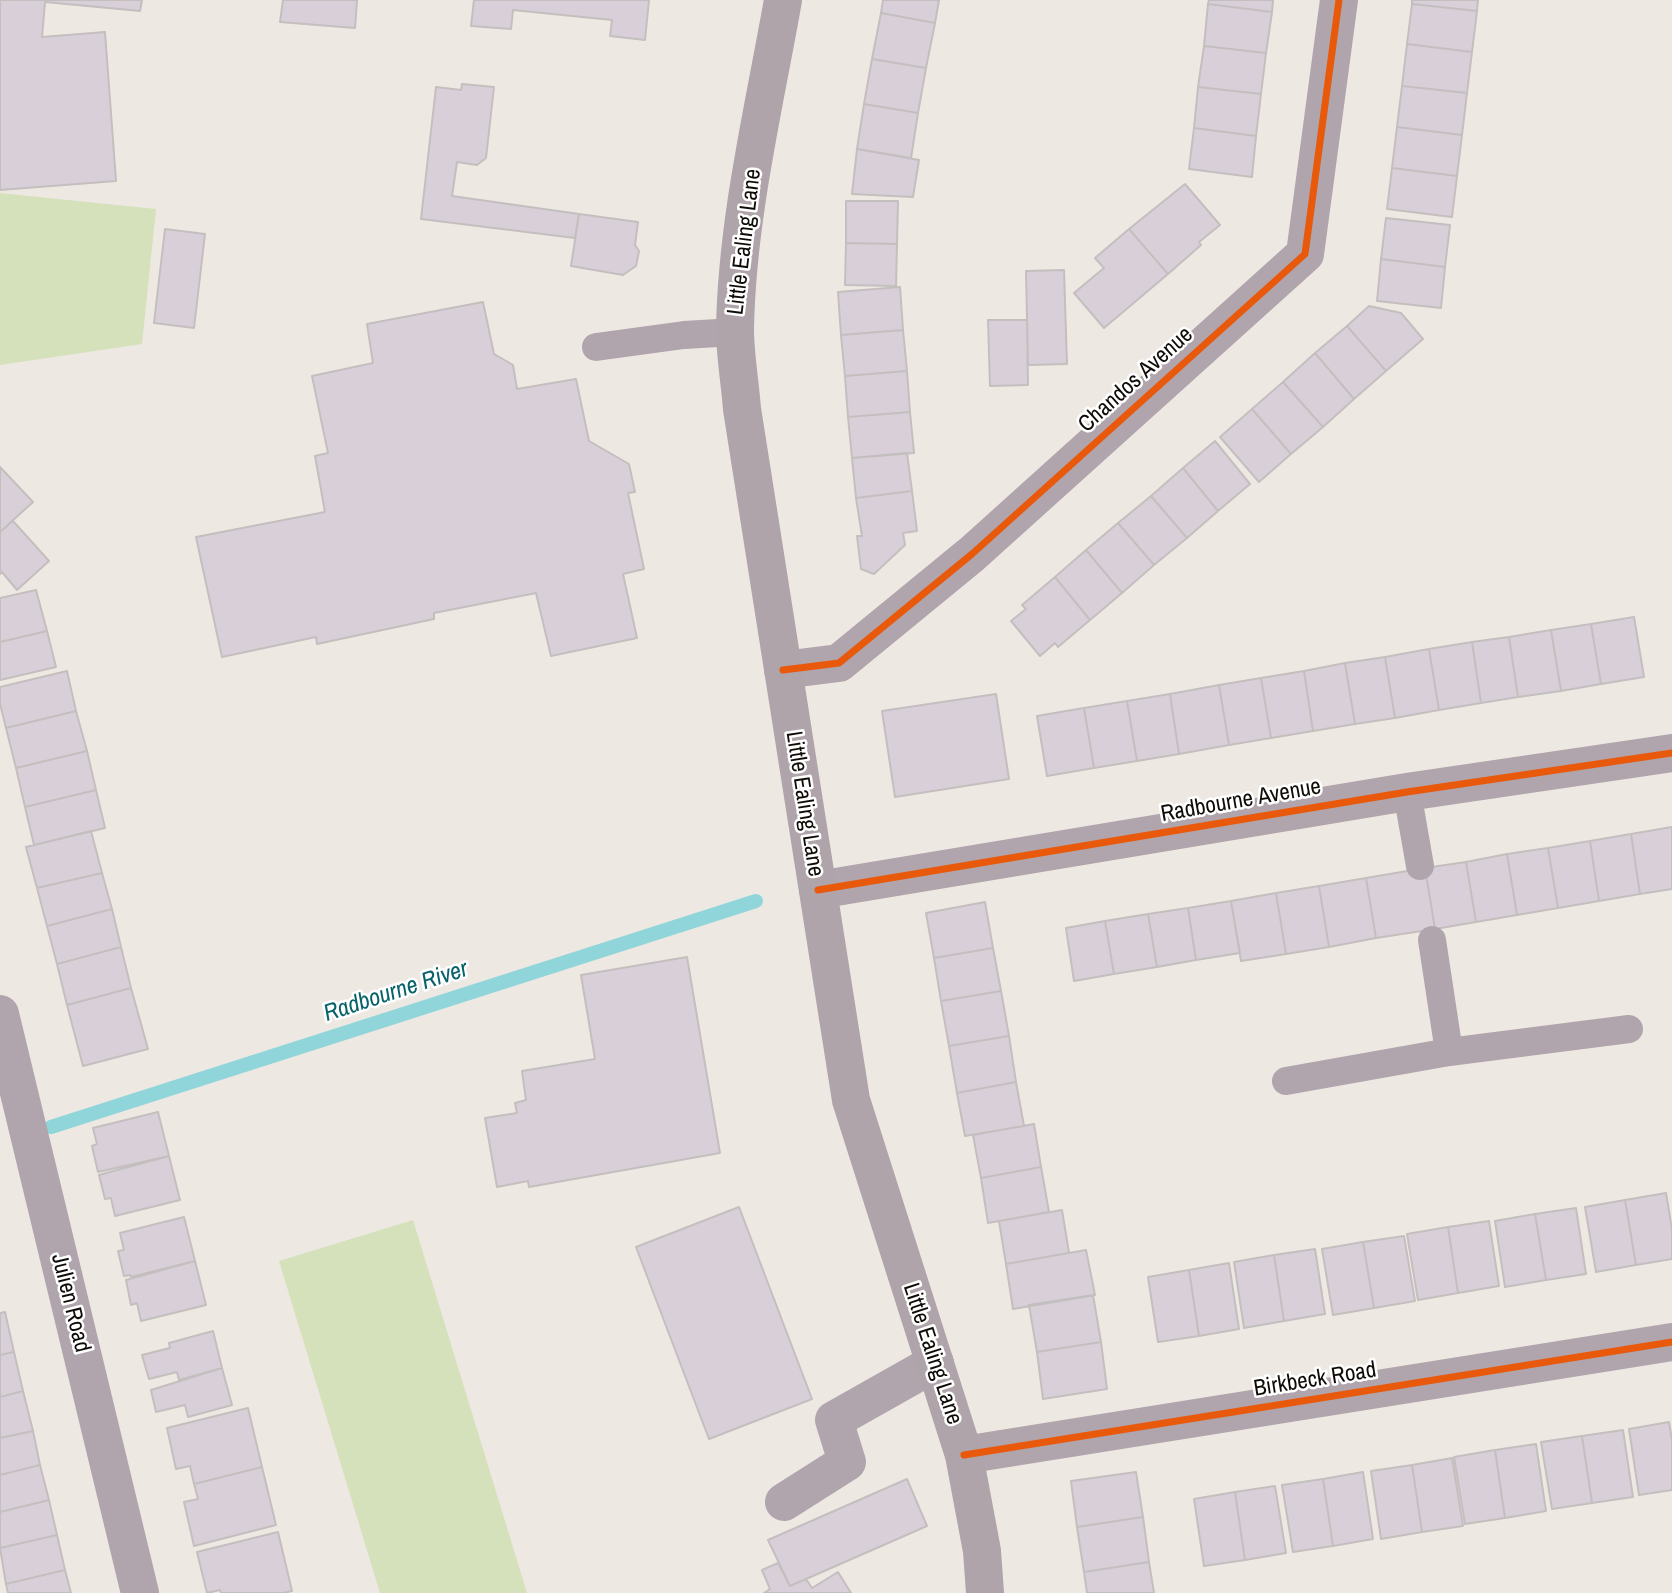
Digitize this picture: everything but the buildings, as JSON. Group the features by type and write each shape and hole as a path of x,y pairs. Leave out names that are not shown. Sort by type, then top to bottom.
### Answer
{"main road":[{"name":"Little Ealing Lane","path":"783,0 746,213 737,283 735,332 742,409 851,1100 964,1455 982,1551 985,1593"}],"street":[{"name":"Chandos Avenue","path":"783,670 839,663 972,554 1306,254 1339,0"},
{"name":"Radbourne Avenue","path":"818,890 1407,792 1672,753"},
{"name":"Julien Road","path":"0,1014 140,1593"},
{"name":"Birkbeck Road","path":"964,1455 1672,1342"},
{"path":"784,1502 847,1462 834,1420 934,1363"}],"lane":[{"path":"596,346 684,335 735,332"},
{"path":"1407,792 1420,866"},
{"path":"1433,940 1449,1052"},
{"path":"1286,1081 1449,1052 1629,1029"}],"green space":[{"path":"0,193 156,209 142,344 0,365"},
{"path":"413,1220 527,1593 380,1593 279,1261"}],"waterway":[{"name":"Radbourne River","path":"51,1127 756,901"}],"cycle path":[{"path":"783,670 839,663 972,554 1305,254 1339,0"},
{"path":"818,890 1407,792 1672,753"},
{"path":"964,1455 1672,1342"}]}
